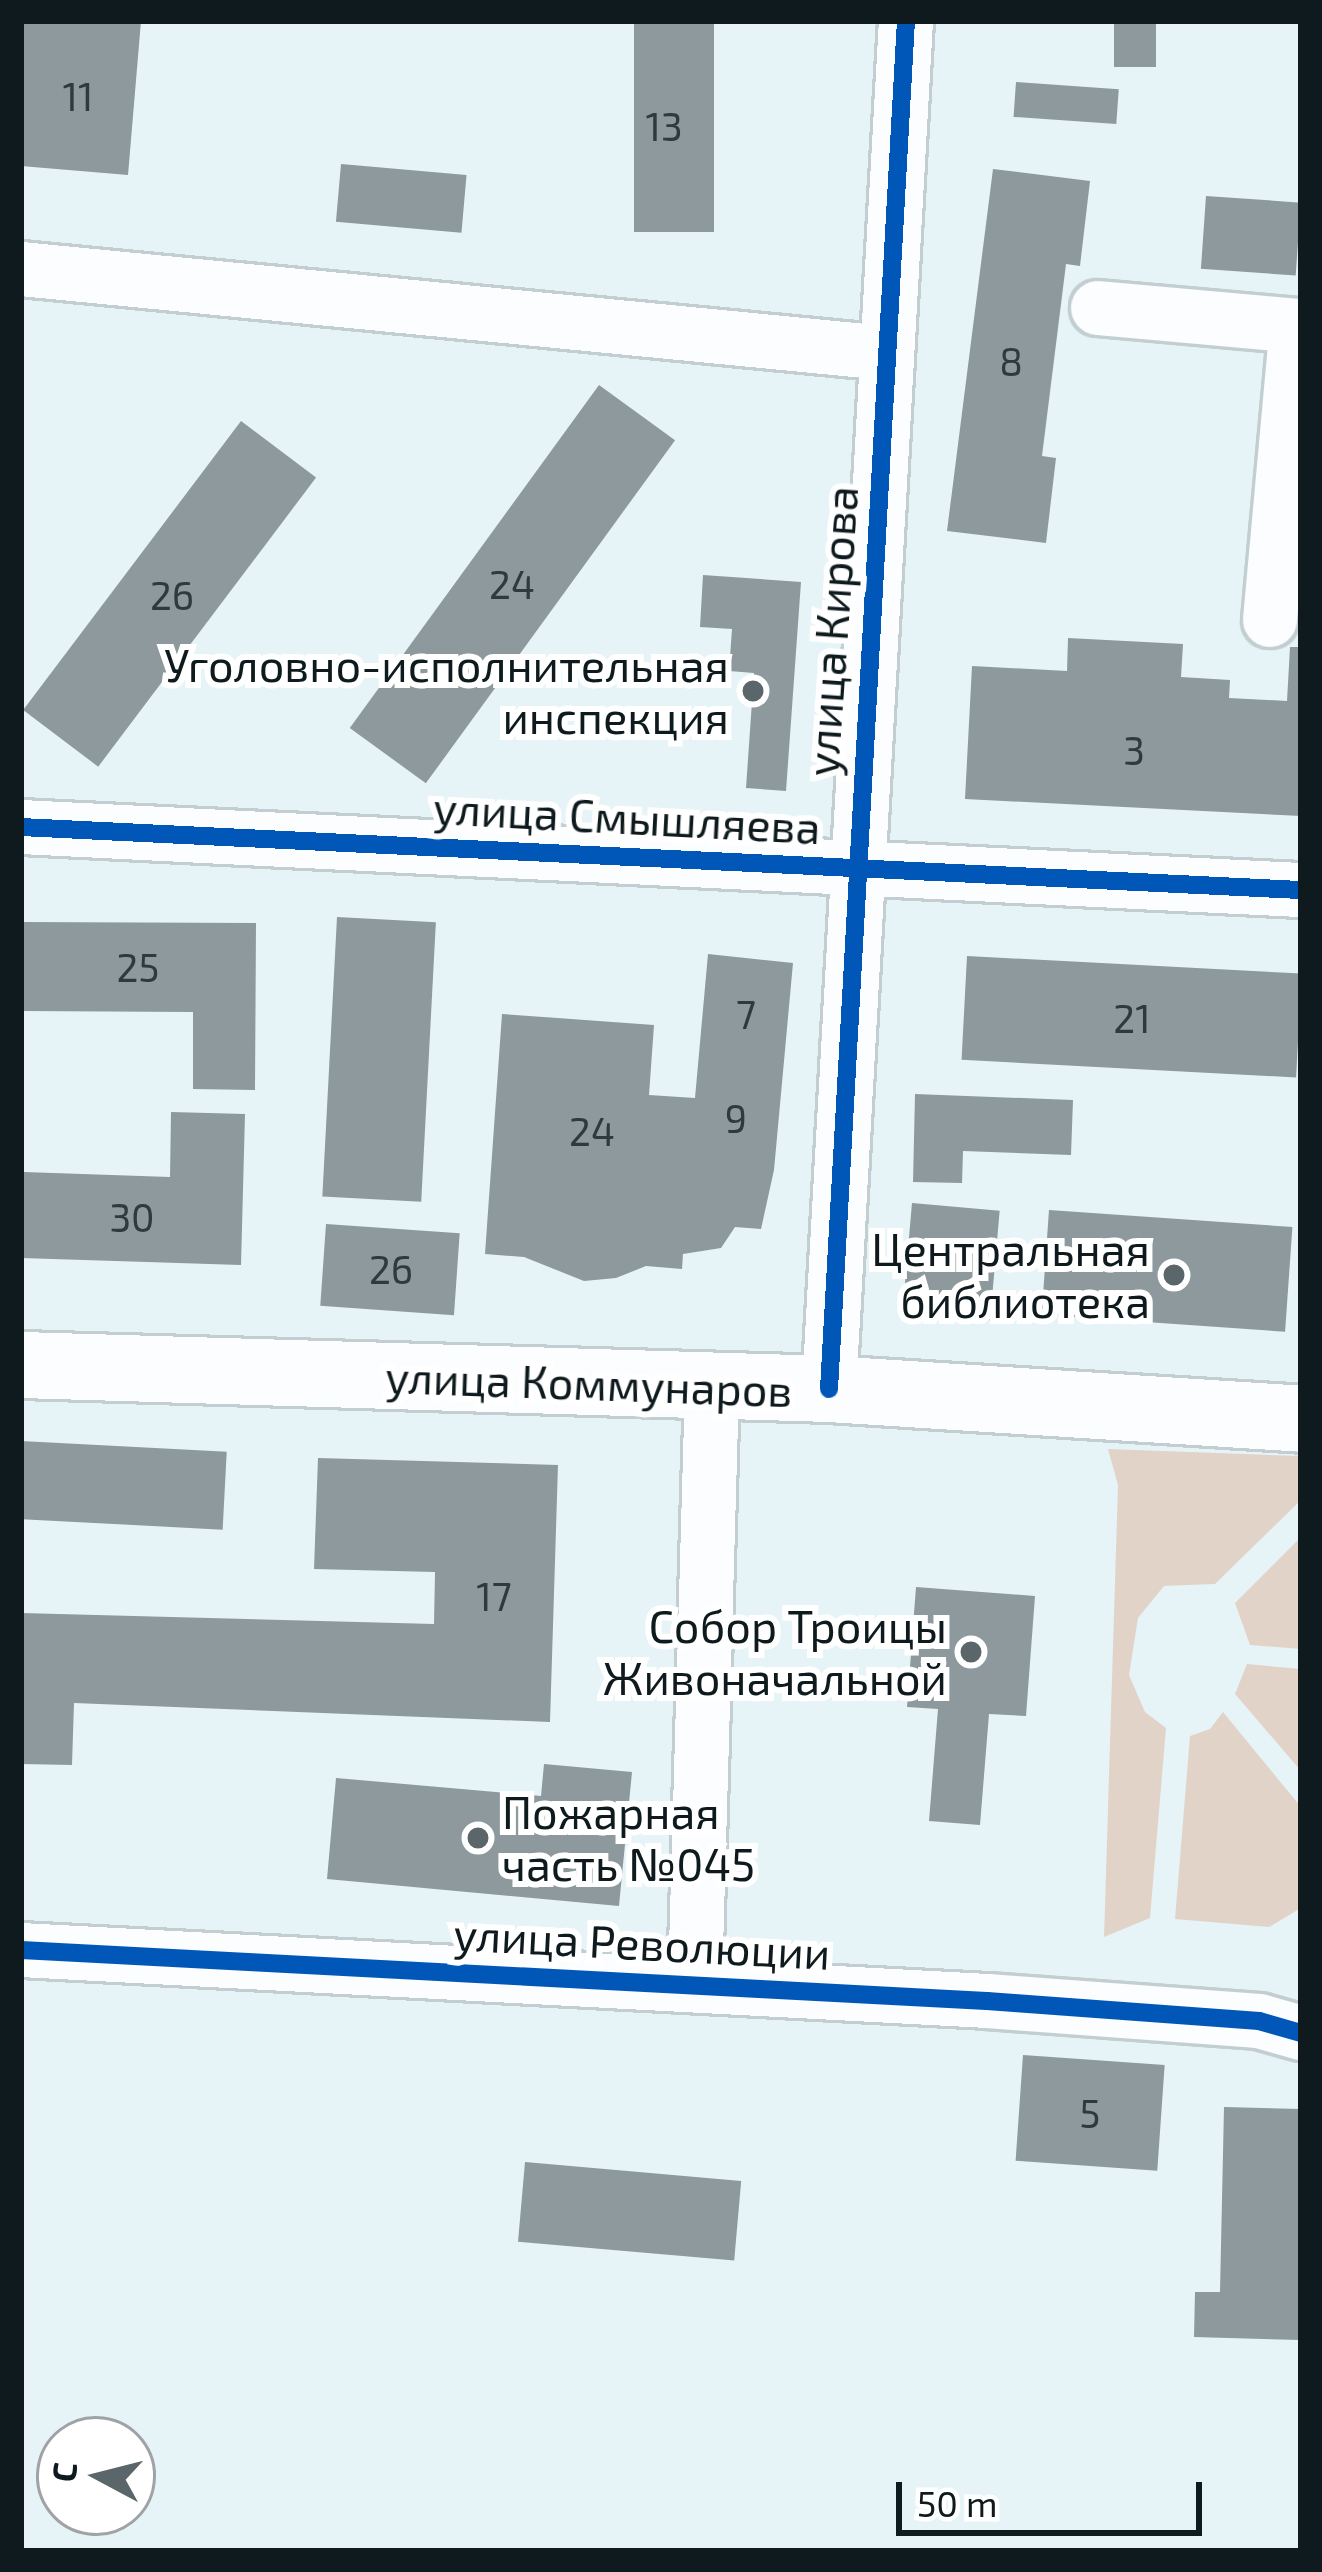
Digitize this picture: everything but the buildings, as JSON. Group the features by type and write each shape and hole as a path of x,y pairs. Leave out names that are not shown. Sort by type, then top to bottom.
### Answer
{"main road":[{"name":"улица Коммунаров","path":"21,1365 829,1389 1301,1419"}],"street":[{"name":"улица Кирова","path":"829,1389 854,868 906,21"},
{"path":"21,269 886,353"},
{"path":"1098,308 1299,326 1270,620"},
{"name":"улица Смышляева","path":"21,827 1301,890"},
{"path":"694,1984 712,1388"},
{"name":"улица Революции","path":"21,1950 694,1984 1287,2022"}],"shaded area":[{"path":"1108,1449 1301,1456 1301,1500 1215,1584 1164,1586 1138,1618 1129,1675 1145,1712 1166,1728 1150,1918 1104,1937 1118,1485"},
{"path":"1301,1537 1301,1649 1250,1645 1235,1603"},
{"path":"1247,1664 1301,1669 1301,1771 1235,1694"},
{"path":"1223,1712 1301,1807 1301,1908 1269,1927 1175,1919 1190,1736 1210,1729"}],"cycle path":[{"path":"829,1389 906,21"},
{"path":"21,827 1301,890"},
{"path":"21,1950 987,2001 1259,2021 1301,2033"}],"place":[{"name":"Уголовно-исполнительная инспекция","path":"753,691"},
{"name":"Центральная библиотека","path":"1174,1275"},
{"name":"Собор Троицы Живоначальной","path":"971,1652"},
{"name":"Пожарная часть №045","path":"478,1838"}]}
